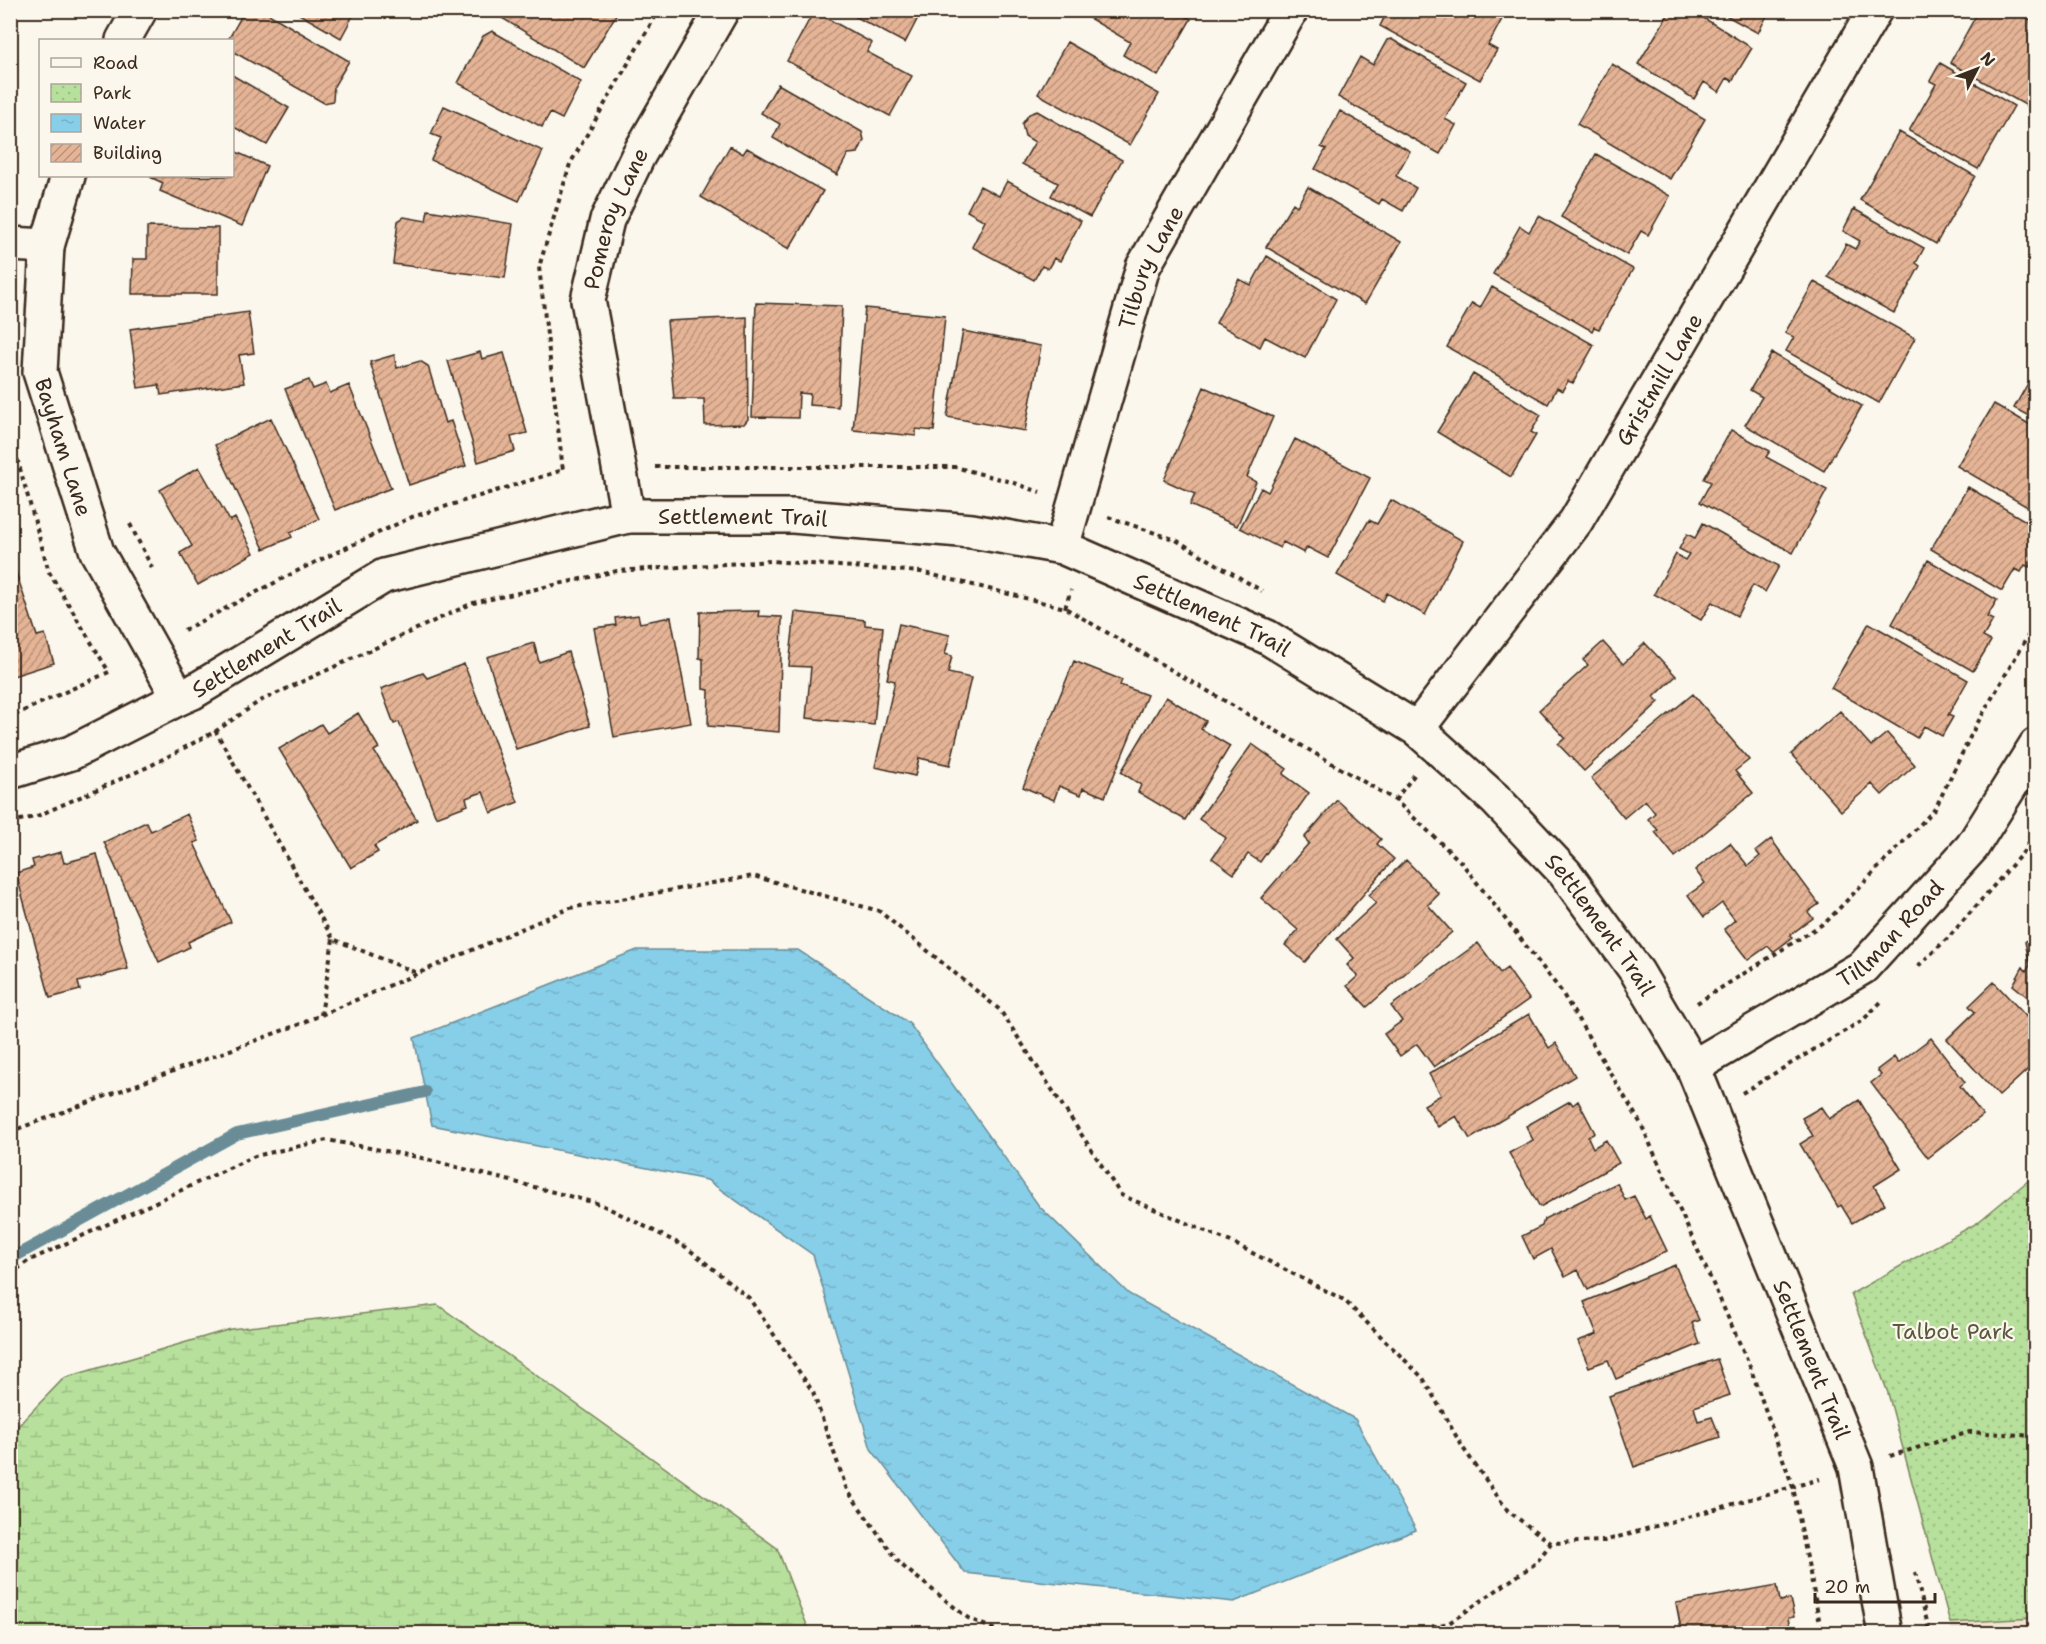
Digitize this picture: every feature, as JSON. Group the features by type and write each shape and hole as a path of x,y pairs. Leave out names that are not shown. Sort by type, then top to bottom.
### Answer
{"street":[{"path":"124,39 140,10"},
{"name":"Pomeroy Lane","path":"628,516 588,300 607,220 638,156 722,10"},
{"name":"Tilbury Lane","path":"1062,547 1143,267 1291,10"},
{"name":"Gristmill Lane","path":"1417,729 1576,521 1875,10"},
{"name":"Bayham Lane","path":"68,177 47,246 40,372 97,552 186,695"},
{"path":"10,244 47,246"},
{"name":"Settlement Trail","path":"10,772 71,753 186,695 384,576 628,516 793,516 972,531 1062,547 1267,637 1417,729 1495,798 1565,873 1637,972 1694,1067 1856,1467 1885,1634"},
{"name":"Tillman Road","path":"1694,1067 1863,967 1972,847 2036,745"}],"path":[{"path":"179,620 184,631 303,568 412,517 563,470 539,267 570,164 658,10"},
{"path":"10,433 49,572 109,672 10,717"},
{"path":"646,467 955,467 1011,482 1044,494"},
{"path":"1098,514 1176,540 1266,593"},
{"path":"128,519 153,570"},
{"path":"10,822 35,817 150,766 216,731 260,701 473,603 617,571 771,561 921,572 1065,608 1395,800 1461,862 1561,991 1641,1124 1749,1364 1793,1487 1822,1634"},
{"path":"1691,1007 1826,922 1935,808 1974,729 2036,622"},
{"path":"186,695 216,731 333,939 418,974"},
{"path":"10,1134 20,1128 321,1015 570,908 753,876 879,910 1000,1010 1120,1195 1232,1242 1344,1300 1423,1378 1463,1448 1508,1511 1551,1543 1604,1540 1793,1487 1970,1432 2036,1436"},
{"path":"321,1015 333,939"},
{"path":"10,1275 28,1261 255,1156 327,1140 418,1157 600,1204 686,1247 749,1298 813,1392 847,1490 900,1563 968,1618 1005,1634"},
{"path":"1397,1634 1449,1623 1536,1563 1551,1543"}],"shaded area":[{"path":"2035,1618 2035,1633 1951,1633 1950,1623"}],"green space":[{"name":"Talbot Park","path":"2035,1175 2035,1618 1950,1623 1888,1393 1851,1294 1977,1223"},
{"path":"438,1305 777,1548 810,1633 11,1633 11,1433 64,1378 231,1329"}],"water":[{"path":"637,950 798,950 909,1023 1039,1206 1129,1294 1355,1419 1416,1530 1234,1602 965,1573 871,1449 813,1255 707,1180 432,1125 414,1038"}],"building":[{"path":"245,10 262,10 349,61 334,86 333,101 324,103 234,52 234,39 229,39"},
{"path":"292,10 356,10 341,38"},
{"path":"489,10 609,10 616,15 584,68"},
{"path":"843,10 922,10 905,43"},
{"path":"1093,10 1175,10 1191,19 1158,76 1123,55 1130,42 1089,18"},
{"path":"1388,10 1507,10 1488,45 1497,50 1480,80 1380,26"},
{"path":"1671,10 1691,10 1752,48 1732,81 1727,78 1719,92 1704,82 1694,99 1638,64"},
{"path":"1716,10 1770,10 1758,33"},
{"path":"1979,10 2013,10 2036,23 2036,111 1950,63"},
{"path":"814,11 872,43 867,52 912,76 890,116 787,61"},
{"path":"492,31 581,82 562,119 550,113 542,127 458,83 483,36"},
{"path":"1391,39 1466,82 1445,119 1456,125 1440,154 1338,97 1360,57 1373,65 1387,40"},
{"path":"1067,42 1159,94 1130,145 1038,94"},
{"path":"1940,63 2014,106 1978,169 1909,131 1936,84 1930,81"},
{"path":"1612,64 1705,119 1670,179 1577,124"},
{"path":"234,76 289,108 267,145 234,127"},
{"path":"778,84 862,132 864,140 858,153 848,154 837,175 773,138 780,124 761,113"},
{"path":"444,106 543,151 519,201 431,160 441,138 431,134"},
{"path":"1037,111 1122,160 1090,217 1051,196 1058,183 1022,164 1035,142 1025,136 1022,124 1029,114"},
{"path":"1340,111 1410,151 1396,176 1416,188 1403,211 1382,199 1379,204 1315,169 1326,149 1321,147"},
{"path":"1899,132 1975,176 1936,244 1860,200"},
{"path":"730,146 743,154 747,148 823,191 789,249 701,197"},
{"path":"234,151 267,166 242,226 160,191 163,183 150,177 234,177"},
{"path":"1596,154 1670,196 1648,235 1641,231 1627,255 1561,217"},
{"path":"1007,181 1081,221 1060,261 1054,258 1048,269 1042,266 1034,280 972,247 985,221 967,211 980,186 999,196"},
{"path":"1308,187 1401,242 1365,304 1266,247 1293,203 1297,206"},
{"path":"1854,209 1924,248 1916,263 1920,266 1894,313 1828,277 1846,244 1855,249 1860,241 1843,231"},
{"path":"428,210 513,224 505,278 393,264 398,221 404,217 426,221"},
{"path":"1539,216 1633,269 1599,329 1594,327 1592,331 1493,274 1520,226 1529,232"},
{"path":"147,227 218,228 218,294 132,294 133,259 147,259"},
{"path":"1267,256 1336,299 1305,358 1265,337 1260,347 1216,323 1239,279 1251,285"},
{"path":"1814,282 1915,338 1879,403 1786,351 1794,337 1785,333"},
{"path":"1492,287 1594,345 1573,383 1568,381 1562,391 1557,388 1548,404 1447,347 1472,303 1480,308"},
{"path":"756,303 842,306 838,407 809,405 810,394 799,393 798,418 752,417"},
{"path":"865,308 945,316 934,431 916,429 916,436 853,430"},
{"path":"248,312 254,353 239,355 244,383 161,395 159,385 138,388 130,329"},
{"path":"747,317 748,419 744,424 705,425 704,399 674,399 667,321"},
{"path":"963,331 1041,346 1025,431 947,417"},
{"path":"480,352 482,359 504,353 527,433 511,437 515,451 478,462 448,361"},
{"path":"1772,353 1862,406 1824,471 1745,425 1762,397 1750,390"},
{"path":"394,355 397,368 420,361 428,366 445,423 451,421 466,466 409,485 370,362"},
{"path":"2036,369 2036,420 2014,408"},
{"path":"1473,374 1541,415 1531,432 1536,435 1511,477 1437,432"},
{"path":"309,380 313,389 326,384 330,393 349,385 391,488 335,510 285,389"},
{"path":"1204,387 1273,417 1247,477 1256,482 1237,526 1190,505 1195,494 1164,480"},
{"path":"1994,404 2036,428 2036,512 1957,466"},
{"path":"271,418 319,519 290,533 292,537 264,549 215,445"},
{"path":"1731,430 1770,451 1766,457 1827,490 1793,553 1700,502 1711,482 1704,479"},
{"path":"1295,439 1370,478 1328,558 1307,547 1304,553 1283,542 1280,548 1240,528 1261,488 1268,492"},
{"path":"199,467 230,521 235,518 254,553 198,585 180,553 192,546 160,490"},
{"path":"1968,487 2036,527 2036,556 2029,567 2025,565 2021,572 2015,569 2002,591 1931,549"},
{"path":"1391,500 1463,541 1425,615 1387,593 1383,601 1337,575 1369,520 1377,524"},
{"path":"1703,523 1779,566 1765,592 1753,585 1737,616 1712,602 1701,620 1654,594 1676,554 1685,560 1689,554 1679,549 1687,534 1695,538"},
{"path":"10,560 12,560 37,636 45,634 54,663 10,677"},
{"path":"1928,560 1997,600 1987,617 1993,620 1983,637 1991,641 1973,671 1892,624"},
{"path":"759,611 758,616 782,617 779,732 708,726 709,690 703,689 703,659 699,658 700,612"},
{"path":"795,612 865,620 865,625 883,627 874,725 806,718 811,667 789,666"},
{"path":"638,615 640,623 671,617 691,723 614,737 594,628 616,625 615,618"},
{"path":"1869,623 1968,680 1948,715 1953,717 1942,736 1924,726 1917,738 1831,688"},
{"path":"899,624 950,635 945,654 952,656 948,673 971,678 950,765 919,758 915,776 875,767 895,681 887,679"},
{"path":"1603,642 1623,664 1645,643 1676,676 1654,697 1659,702 1584,771 1558,744 1565,738 1539,710 1588,665 1583,660"},
{"path":"534,643 539,662 568,652 590,726 516,749 487,657"},
{"path":"1074,661 1122,680 1120,685 1147,695 1105,797 1083,788 1081,795 1059,786 1054,800 1023,787"},
{"path":"464,664 518,802 491,813 483,792 466,798 468,805 436,817 399,722 394,724 381,689 423,673 427,678"},
{"path":"1693,694 1749,760 1735,771 1753,793 1675,857 1655,832 1658,830 1648,819 1655,813 1645,800 1624,818 1591,778"},
{"path":"1166,697 1206,721 1201,729 1230,746 1185,820 1138,792 1141,785 1121,772"},
{"path":"1840,711 1871,746 1887,733 1915,765 1882,795 1872,784 1841,811 1791,754"},
{"path":"358,713 379,748 374,751 417,820 374,846 378,852 351,868 279,749 321,724 327,733"},
{"path":"1252,744 1287,769 1283,774 1309,793 1260,862 1248,854 1234,874 1212,858 1226,838 1199,819"},
{"path":"1337,800 1381,839 1377,844 1394,859 1305,962 1285,945 1298,930 1261,898 1309,843 1304,838"},
{"path":"187,814 199,841 194,843 231,922 188,942 190,947 159,962 104,842 146,822 151,831"},
{"path":"1771,839 1819,904 1808,912 1813,918 1790,935 1792,938 1773,952 1768,946 1748,960 1724,929 1735,920 1722,903 1704,917 1688,895 1705,883 1695,870 1730,843 1748,866 1760,856 1756,851"},
{"path":"61,852 64,863 97,854 128,969 78,982 80,990 50,998 16,873 34,867 32,860"},
{"path":"1406,860 1439,894 1428,905 1452,932 1367,1007 1347,986 1358,976 1347,965 1354,958 1337,939 1376,903 1369,895"},
{"path":"10,927 17,964 10,965"},
{"path":"2036,930 2036,1004 2013,985 2023,967 2026,971 2030,965 2025,942"},
{"path":"1478,943 1500,973 1507,968 1529,999 1434,1067 1417,1044 1400,1056 1384,1034 1402,1021 1391,1006"},
{"path":"1994,982 2036,1027 2036,1062 1999,1096 1947,1039 1975,1012 1969,1006"},
{"path":"1529,1014 1549,1048 1556,1043 1575,1076 1470,1139 1456,1116 1438,1127 1424,1105 1441,1095 1429,1074"},
{"path":"1931,1038 1965,1082 1960,1086 1983,1115 1928,1158 1871,1083 1881,1075 1877,1070 1894,1057 1898,1063"},
{"path":"1859,1100 1901,1169 1874,1186 1885,1204 1852,1223 1841,1205 1838,1207 1800,1144 1813,1136 1802,1118 1821,1107 1829,1119"},
{"path":"1570,1101 1573,1105 1578,1101 1595,1133 1588,1137 1593,1148 1606,1140 1619,1163 1540,1207 1509,1153 1533,1140 1526,1126"},
{"path":"1617,1183 1625,1200 1634,1196 1646,1219 1650,1216 1667,1251 1588,1290 1578,1270 1565,1277 1551,1249 1533,1259 1522,1236 1542,1226 1544,1219"},
{"path":"1675,1265 1699,1320 1692,1323 1700,1344 1616,1379 1608,1360 1589,1367 1578,1341 1597,1334 1584,1302"},
{"path":"1717,1359 1730,1395 1694,1407 1698,1421 1712,1417 1720,1437 1634,1467 1609,1396"},
{"path":"1777,1585 1780,1601 1790,1599 1794,1617 1788,1618 1791,1634 1682,1634 1676,1603"}],"waterway":[{"path":"10,1259 237,1134 425,1092"}]}
